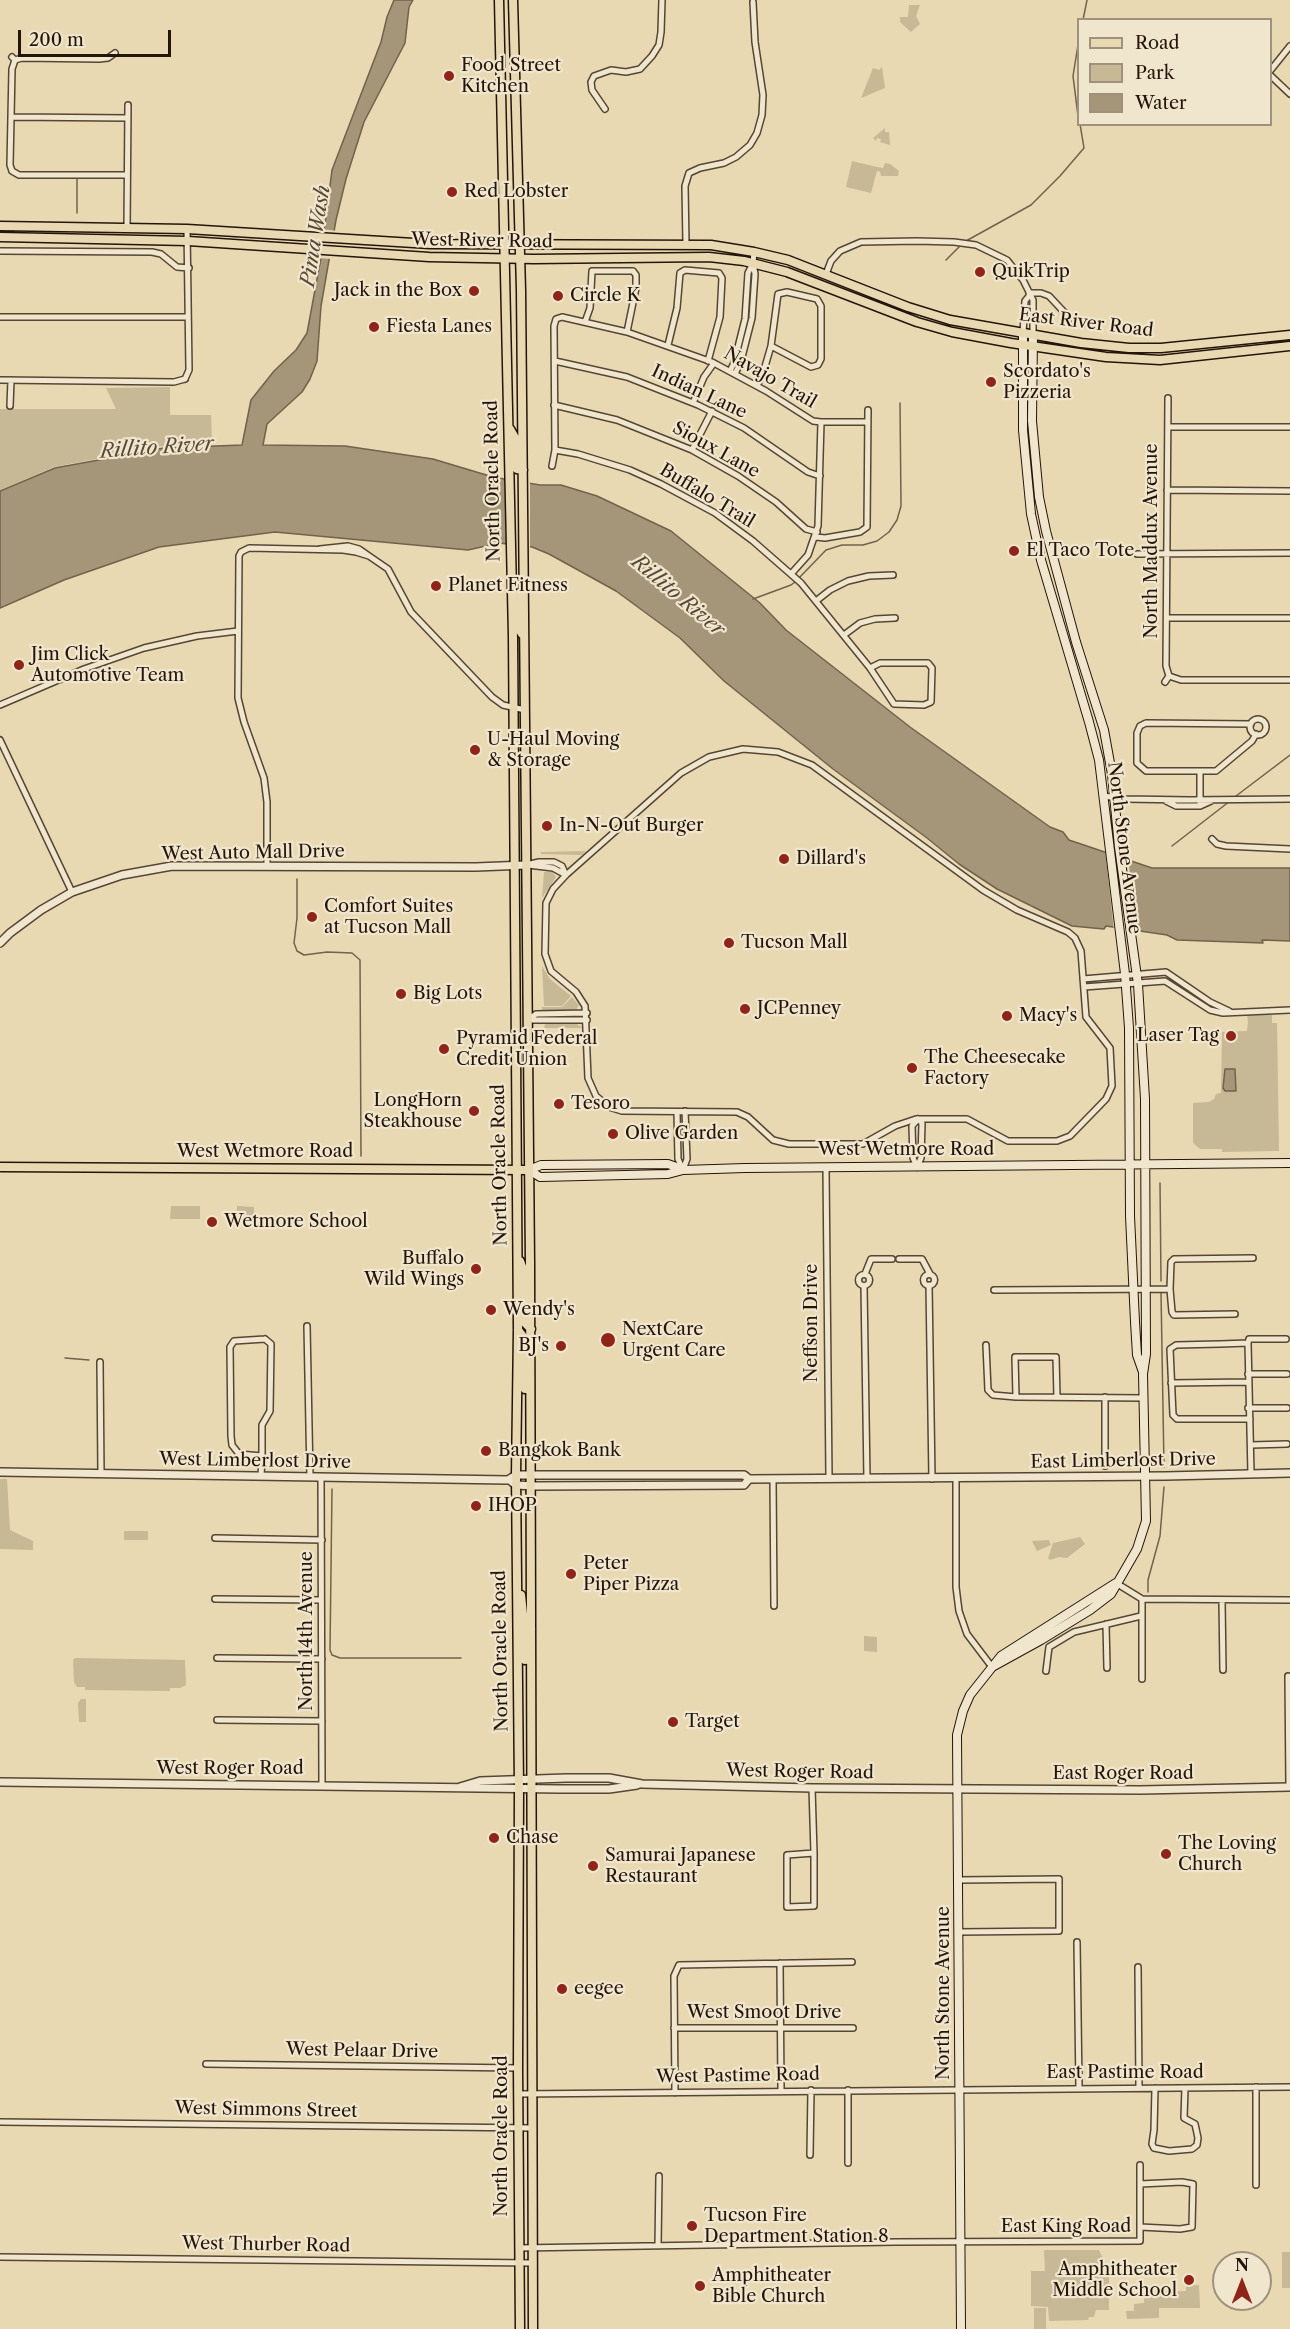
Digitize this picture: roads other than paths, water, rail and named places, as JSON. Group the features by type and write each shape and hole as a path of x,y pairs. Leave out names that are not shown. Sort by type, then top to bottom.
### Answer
{"main road":[{"name":"North Oracle Road","path":"499,0 512,576 515,866 518,1330 514,1480 518,1580 520,2329"},
{"name":"North Oracle Road","path":"513,0 520,245 531,1329 532,2329"},
{"name":"West River Road","path":"0,226 188,230 419,244 722,246 788,260 908,307 950,320"},
{"name":"West River Road","path":"0,237 188,241 388,256 504,259 717,257 753,263 800,276 901,317 952,332"},
{"name":"East River Road","path":"950,320 1110,346 1161,348 1290,335"},
{"name":"East River Road","path":"952,332 1106,357 1160,360 1290,346"},
{"name":"North Stone Avenue","path":"961,2329 957,1735 963,1711 977,1685 992,1667 1090,1610 1111,1594 1137,1549 1146,1521 1143,1374 1146,1354 1144,1073 1137,973 1104,730 1076,642 1039,497 1028,346 1023,333"},
{"name":"North Stone Avenue","path":"1033,335 1028,346 1023,430 1031,514 1041,560 1099,760 1125,974 1129,1045 1129,1165 1133,1290 1137,1355 1143,1374"},
{"path":"1260,349 1263,344 1290,341"},
{"path":"509,429 515,438 517,469 523,473"},
{"path":"512,576 517,579 519,629 525,640"},
{"name":"West Wetmore Road","path":"0,1167 529,1170 540,1177 668,1174 683,1170 1290,1163"},
{"path":"517,1255 524,1272 524,1322 531,1329"},
{"path":"518,1330 524,1338 526,1392 531,1400"},
{"path":"518,1580 524,1604 524,1624 526,1628 531,1629"},
{"path":"518,1629 525,1634 526,1663 531,1677"},
{"path":"519,1940 532,1941"}],"street":[{"path":"605,109 592,90 591,82 594,76 610,70 626,72 640,69 652,56 661,32 662,0"},
{"path":"686,244 686,186 689,173 724,163 736,157 750,146 758,133 763,94 755,42 753,2"},
{"path":"1272,70 1290,46"},
{"path":"115,54 99,59 14,59 10,173 18,175 127,175"},
{"path":"1272,75 1290,94"},
{"path":"127,228 128,105"},
{"path":"12,117 128,118"},
{"path":"185,379 189,370 188,230"},
{"path":"826,274 831,261 840,251 861,242 954,242 976,245 1007,260 1023,280 1033,300 1033,335"},
{"path":"0,251 152,252 162,254 177,267 189,268"},
{"path":"733,372 745,320 748,273 753,263 754,252"},
{"path":"585,322 590,308 592,271 627,271 635,273 636,288 627,332"},
{"path":"668,345 677,308 681,271 719,273 722,278 720,317 711,362 693,402"},
{"path":"757,386 771,346 777,298 782,292 814,297 819,302 820,359 818,365 811,367 771,346"},
{"path":"1029,294 1041,293 1049,296 1064,312 1082,325"},
{"path":"1023,333 1025,301 1029,294"},
{"path":"0,317 188,317"},
{"name":"Navajo Trail","path":"555,361 554,326 556,319 562,317 585,322 668,345 711,362 733,372 813,421 821,422 817,534 808,555 792,575"},
{"path":"552,466 555,450 555,361"},
{"name":"Indian Lane","path":"555,361 627,377 693,402 763,440 808,472 820,476"},
{"path":"0,380 174,382 185,379"},
{"path":"185,379 189,385"},
{"path":"10,406 11,380"},
{"name":"North Maddux Avenue","path":"1168,398 1166,669 1169,676"},
{"name":"Sioux Lane","path":"554,405 617,420 692,450 746,481 781,506 806,529 817,534"},
{"path":"817,534 825,538 860,532 867,527 868,410"},
{"path":"692,450 712,411"},
{"path":"821,422 868,422"},
{"path":"1168,427 1290,427"},
{"name":"Buffalo Trail","path":"555,450 578,454 622,468 686,497 741,532 801,584 870,668 894,704 912,706 931,702 932,668 925,663 880,663 870,668"},
{"path":"1167,490 1290,491"},
{"path":"267,866 267,802 264,778 238,698 239,556 241,552 249,548 320,549 356,552 369,556 388,569 411,612 492,697 503,705 525,710"},
{"path":"1137,554 1290,553"},
{"path":"816,601 830,590 848,581 869,576 894,576"},
{"path":"844,635 860,623 874,619 895,618"},
{"path":"1167,618 1290,618"},
{"path":"0,705 84,669 144,648 197,636 238,631"},
{"path":"1165,682 1169,676 1181,680 1290,680"},
{"path":"1258,718 1265,722 1267,727 1264,732 1256,735 1216,771 1146,771 1137,763 1137,733 1140,726 1146,723 1251,724 1258,718"},
{"path":"1251,724 1251,730 1256,735"},
{"path":"0,740 72,892"},
{"path":"740,749 778,752 812,765 994,897 1029,916 1071,933 1080,946 1083,979 1088,1021 1111,1051 1112,1086 1106,1099 1067,1138 1057,1141 1008,1141 970,1120 918,1119 895,1126 863,1144 789,1144 773,1140 748,1117 737,1112 622,1111 613,1109 599,1099 588,1078 587,1013 582,999 554,974 545,954 546,903 553,889 566,875 692,766 709,757 740,749"},
{"path":"1200,771 1200,803"},
{"path":"1104,796 1164,800 1176,806 1216,800 1290,799"},
{"path":"1212,839 1217,844 1226,846 1290,849"},
{"name":"West Auto Mall Drive","path":"0,943 41,910 72,892 122,875 172,866 515,866 554,862 562,866 566,875"},
{"path":"1083,979 1166,972 1210,1002 1229,1011"},
{"path":"1084,987 1165,981 1210,1010 1223,1013 1290,1010"},
{"path":"528,1020 536,1014 587,1013"},
{"path":"528,1020 587,1020"},
{"path":"683,1170 687,1159 685,1111"},
{"path":"677,1112 678,1159 683,1170"},
{"path":"917,1167 921,1158 922,1123 918,1119"},
{"path":"917,1167 913,1158 912,1126 918,1119"},
{"name":"Neffson Drive","path":"826,1168 829,1479"},
{"path":"1235,1314 1174,1315 1170,1288 1171,1262 1174,1259 1253,1258"},
{"path":"867,1479 864,1286 859,1283 858,1279 865,1274 870,1259 922,1259 930,1274 923,1279 925,1284 929,1285 932,1479"},
{"path":"994,1290 1170,1288"},
{"path":"307,1326 310,1477"},
{"path":"261,1476 262,1456 262,1425 270,1411 271,1344 265,1339 234,1341 230,1347 231,1445 239,1454 262,1456"},
{"path":"1251,1473 1251,1419 1248,1408 1249,1339 1286,1339"},
{"path":"1248,1343 1176,1345 1170,1349 1171,1383 1173,1415 1177,1419 1251,1419"},
{"path":"986,1346 988,1390 993,1395 1144,1398"},
{"path":"1016,1397 1015,1357 1056,1357 1057,1397"},
{"path":"100,1362 101,1474"},
{"path":"1248,1374 1287,1374"},
{"path":"1171,1383 1248,1382"},
{"path":"1105,1397 1105,1466"},
{"path":"1248,1408 1287,1408"},
{"path":"1251,1444 1287,1444"},
{"name":"West Limberlost Drive","path":"0,1472 514,1480 531,1475 744,1475 749,1479 956,1479"},
{"name":"East Limberlost Drive","path":"956,1479 1290,1473"},
{"path":"642,1486 650,1476"},
{"path":"707,1485 709,1479 714,1476"},
{"name":"North 14th Avenue","path":"321,1477 322,1785"},
{"name":"West Limberlost Drive","path":"514,1480 530,1486 642,1486 744,1485 749,1479"},
{"path":"773,1479 774,1606"},
{"path":"956,1479 956,1587 959,1611 967,1634 992,1667"},
{"path":"215,1538 322,1540"},
{"path":"1116,1583 1142,1599 1290,1600"},
{"path":"215,1599 321,1600"},
{"path":"1142,1599 1142,1679"},
{"path":"1222,1601 1223,1670"},
{"path":"1046,1671 1048,1647 1074,1632 1141,1616"},
{"path":"1106,1624 1107,1668"},
{"path":"217,1658 322,1659"},
{"path":"1288,1676 1290,1787"},
{"path":"217,1720 322,1721"},
{"name":"West Roger Road","path":"0,1782 460,1787 480,1781 609,1789 642,1784 957,1789"},
{"name":"East Roger Road","path":"957,1789 1140,1790 1290,1787"},
{"path":"812,1788 814,1853 814,1906 787,1907 787,1855 814,1853"},
{"path":"958,1880 1059,1879 1059,1931 958,1932"},
{"path":"1077,1942 1079,2088"},
{"path":"671,1962 677,1967"},
{"path":"675,2093 674,1976 677,1967 684,1964 852,1962"},
{"path":"780,1963 781,2090"},
{"path":"1138,1967 1139,2088"},
{"name":"West Smoot Drive","path":"674,2028 853,2028"},
{"name":"West Pelaar Drive","path":"206,2064 518,2067"},
{"path":"1256,2087 1256,2185"},
{"name":"East Pastime Road","path":"959,2089 1290,2087"},
{"path":"1155,2088 1152,2144 1154,2148 1169,2151 1192,2149 1197,2145 1195,2124 1184,2118 1185,2088"},
{"name":"West Pastime Road","path":"518,2094 959,2089"},
{"path":"810,2154 811,2090"},
{"path":"848,2090 848,2163"},
{"name":"West Simmons Street","path":"0,2122 532,2128"},
{"path":"1140,2165 1140,2227"},
{"path":"658,2246 659,2176"},
{"name":"East King Road","path":"961,2242 1140,2241 1140,2227 1180,2229 1192,2227 1193,2184 1182,2182 1140,2184"},
{"path":"519,2248 961,2242"},
{"name":"West Thurber Road","path":"0,2257 532,2263"}],"water":[{"name":"Rillito River","path":"394,0 413,0 409,7 405,43 364,122 346,179 336,220 321,306 317,361 302,392 267,424 263,445 345,446 433,459 493,477 540,485 561,485 597,496 671,531 760,603 786,630 910,727 1050,827 1063,832 1069,840 1152,868 1290,868 1290,941 1262,940 1263,943 1177,940 1167,935 1106,926 1104,929 1072,926 997,889 959,864 833,769 724,681 680,638 616,591 532,547 499,543 468,550 275,532 159,547 64,580 0,608 0,491 55,468 164,448 242,445 251,400 274,371 296,350 307,333 320,263 332,170 381,42"},
{"path":"1225,1069 1235,1069 1236,1091 1225,1091 1223,1088"}],"waterway":[{"path":"1083,18 1087,0"},
{"path":"1077,51 1073,76 1077,108"},
{"path":"966,241 1031,205 1060,176 1084,148 1080,126"},
{"path":"77,179 77,213"},
{"path":"946,260 960,246"},
{"path":"799,578 826,550 842,545 863,545 877,541 889,532 897,520 901,506 900,403"},
{"path":"753,599 795,582"},
{"path":"1236,796 1290,755"},
{"path":"1172,846 1230,801"},
{"path":"297,879 297,918 294,943 297,951 304,955 327,952 352,953 360,960 361,1156"},
{"path":"1160,1183 1161,1281"},
{"path":"1161,1292 1164,1467"},
{"path":"65,1358 89,1360"},
{"path":"1148,1592 1148,1580 1160,1536 1164,1487"},
{"path":"332,1489 330,1650 332,1655 340,1658 461,1658"}],"place":[{"name":"Food Street Kitchen","path":"449,76"},
{"name":"Red Lobster","path":"452,192"},
{"name":"QuikTrip","path":"980,272"},
{"name":"Jack in the Box","path":"474,291"},
{"name":"Circle K","path":"558,296"},
{"name":"Fiesta Lanes","path":"374,327"},
{"name":"Scordato's Pizzeria","path":"991,382"},
{"name":"El Taco Tote","path":"1014,551"},
{"name":"Planet Fitness","path":"436,586"},
{"name":"Jim Click Automotive Team","path":"19,665"},
{"name":"U-Haul Moving & Storage","path":"475,750"},
{"name":"In-N-Out Burger","path":"547,826"},
{"name":"Dillard's","path":"784,859"},
{"name":"Comfort Suites at Tucson Mall","path":"312,917"},
{"name":"Tucson Mall","path":"729,943"},
{"name":"Big Lots","path":"401,994"},
{"name":"JCPenney","path":"745,1009"},
{"name":"Macy's","path":"1007,1016"},
{"name":"Laser Tag","path":"1231,1036"},
{"name":"Pyramid Federal Credit Union","path":"444,1049"},
{"name":"The Cheesecake Factory","path":"912,1068"},
{"name":"Tesoro","path":"559,1104"},
{"name":"LongHorn Steakhouse","path":"474,1111"},
{"name":"Olive Garden","path":"613,1134"},
{"name":"Wetmore School","path":"212,1222"},
{"name":"Buffalo Wild Wings","path":"476,1269"},
{"name":"Wendy's","path":"491,1310"},
{"name":"NextCare Urgent Care","path":"608,1340"},
{"name":"BJ's","path":"561,1346"},
{"name":"Bangkok Bank","path":"486,1451"},
{"name":"IHOP","path":"476,1506"},
{"name":"Peter Piper Pizza","path":"571,1574"},
{"name":"Target","path":"673,1722"},
{"name":"Chase","path":"494,1838"},
{"name":"The Loving Church","path":"1166,1854"},
{"name":"Samurai Japanese Restaurant","path":"593,1866"},
{"name":"eegee","path":"562,1989"},
{"name":"Tucson Fire Department Station 8","path":"692,2226"},
{"name":"Amphitheater Middle School","path":"1189,2280"},
{"name":"Amphitheater Bible Church","path":"700,2286"}],"water label":[{"name":"Pima Wash","path":"316,236"}]}
